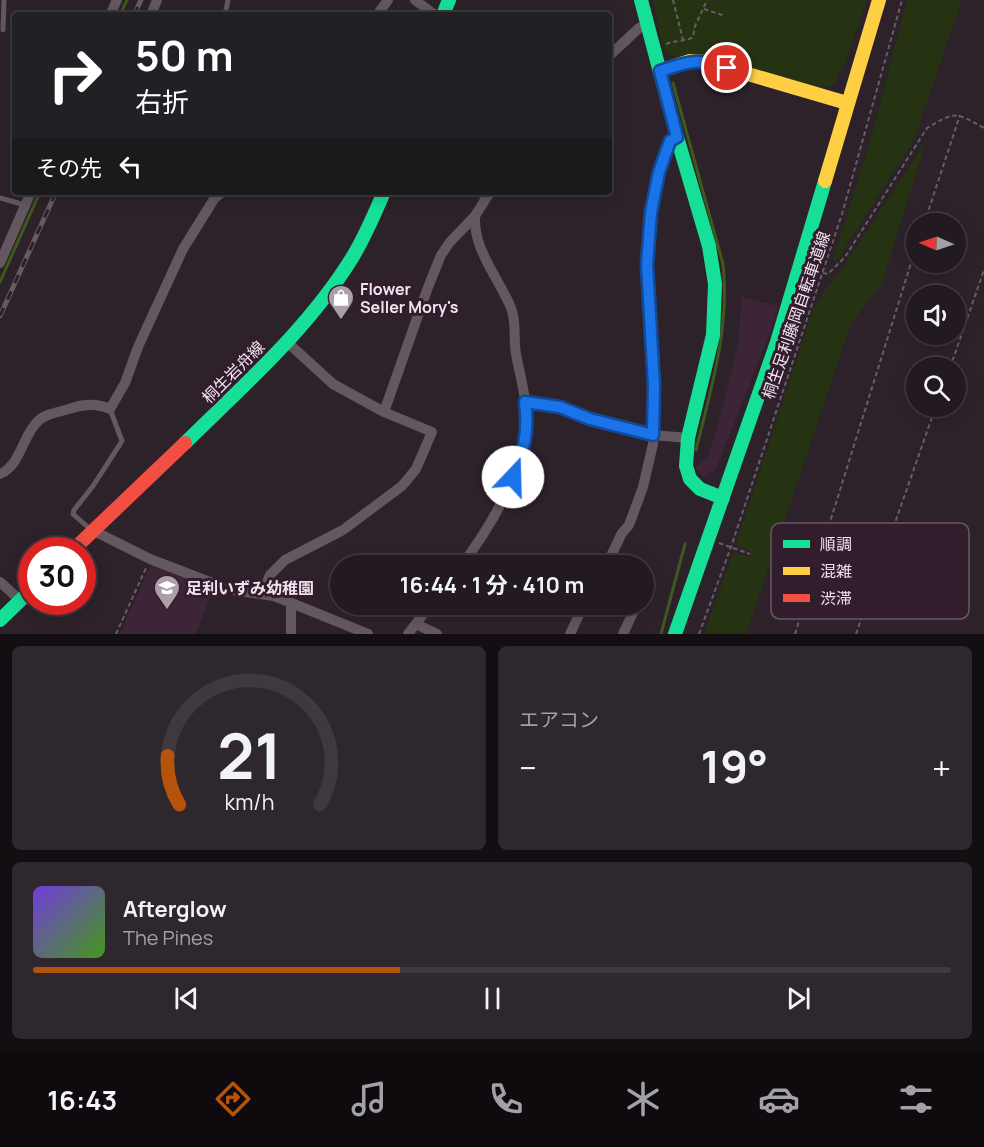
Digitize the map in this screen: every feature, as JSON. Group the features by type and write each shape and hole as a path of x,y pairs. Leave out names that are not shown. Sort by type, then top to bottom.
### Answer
{"street":[{"path":"641,0 677,137 709,246 715,284 713,335 688,438 686,466 690,479 700,489 723,498"},
{"path":"675,634 777,342 879,0"},
{"path":"420,1 432,12"},
{"path":"612,53 639,28 648,24"},
{"path":"660,71 690,61 707,62 847,103"},
{"path":"611,555 622,533 629,525 644,487 653,444 654,385 647,265 651,212 659,172 670,141 677,137"},
{"path":"0,263 30,195"},
{"path":"0,474 10,468 26,436 43,417 73,407 88,405 99,404 110,409 125,383 138,347 183,249 219,195"},
{"name":"桐生岩舟線","path":"87,537 287,342 312,314 370,226 383,195"},
{"path":"384,412 434,271 450,242 475,216 488,195"},
{"path":"469,555 487,529 501,503 519,461 528,423 514,340 512,310 478,243 474,229 475,216"},
{"path":"262,594 270,575 278,565 343,530 402,486 416,469 432,432 384,412 333,384 287,342"},
{"path":"525,402 560,407 590,419 653,435 688,438"},
{"path":"94,531 150,559 232,590 262,594 291,603 368,634"},
{"path":"0,582 18,598"},
{"path":"0,620 18,602"},
{"path":"291,603 291,634"},
{"path":"408,634 423,615"},
{"path":"570,634 579,615"},
{"path":"623,634 632,615"},
{"path":"416,624 437,634"}],"lane":[{"path":"3,30 4,0"},
{"path":"0,198 25,205"},
{"path":"94,531 73,514 122,441 110,409"}],"path":[{"path":"673,0 682,40"},
{"path":"669,43 693,37 695,26 707,0"},
{"name":"桐生足利藤岡自転車道線","path":"699,634 731,547 823,273 902,0"},
{"path":"704,9 725,16"},
{"path":"823,273 828,274 845,257 927,128 948,116 960,114 984,128"},
{"path":"928,213 960,114"},
{"path":"954,357 984,270"},
{"path":"830,523 908,273"},
{"path":"895,523 932,417"},
{"path":"726,545 750,554"},
{"path":"116,634 150,559"},
{"path":"795,634 800,619"},
{"path":"856,634 861,619"}],"shaded area":[{"path":"741,297 778,306 770,333 716,469 703,478 696,468 709,455 721,414 739,341"},
{"name":"足利いずみ幼稚園","path":"151,564 213,588 196,634 120,634"}],"green space":[{"path":"653,0 867,0 845,63 833,86 816,88 668,55 662,47"},
{"path":"907,0 962,0 914,140 837,260 833,260 871,139"},
{"path":"926,141 882,283 851,324 784,523 771,523 771,560 746,634 704,634 733,554 735,552 749,557 752,552 736,544 813,310"}],"waterway":[{"path":"121,12 127,0"},
{"path":"673,83 723,264 724,312 718,358 696,450"},
{"path":"0,282 39,195"},
{"path":"661,634 685,544"}],"railway":[{"path":"135,12 141,0"},
{"path":"0,316 55,195"}],"traffic: fast":[{"path":"444,12 449,0"},
{"path":"641,0 677,137 709,246 715,284 713,335 688,438 686,466 690,479 700,489 723,498"},
{"path":"675,634 777,342 825,181"},
{"path":"185,443 252,378 316,309 357,250 383,195"},
{"path":"0,620 18,603"}],"traffic: slow":[{"path":"825,181 879,0"},
{"path":"660,71 690,61 707,62 847,103"}],"traffic: jam":[{"path":"87,537 185,443"}],"place":[{"name":"Flower Seller Mory's","path":"341,321"},
{"name":"足利いずみ幼稚園","path":"167,611"}],"route":[{"path":"513,477 526,439 528,423 525,402 560,407 590,419 653,435 654,385 647,265 651,212 659,172 670,141 677,137 660,71 699,60 727,68"}]}
